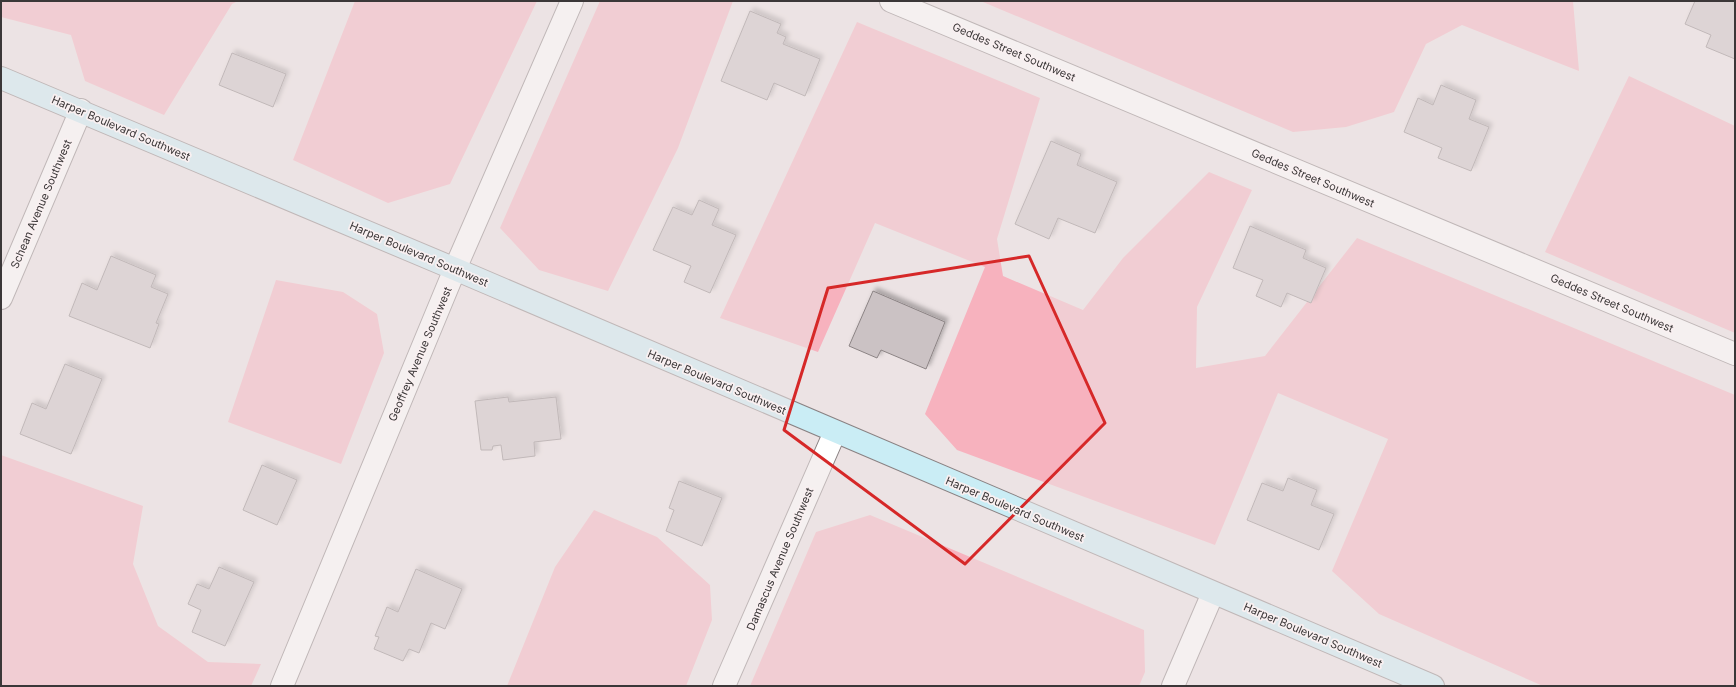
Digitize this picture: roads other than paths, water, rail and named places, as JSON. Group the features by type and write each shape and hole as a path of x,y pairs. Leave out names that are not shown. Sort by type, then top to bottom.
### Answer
{"street":[{"name":"Geoffrey Avenue Southwest","path":"282,686 455,269 572,1"},
{"name":"Geddes Street Southwest","path":"891,1 1735,354"},
{"name":"Harper Boulevard Southwest","path":"1,78 81,110 1433,686"},
{"name":"Schean Avenue Southwest","path":"1,298 81,110"},
{"name":"Damascus Avenue Southwest","path":"724,686 835,432"},
{"path":"1173,686 1213,593"}]}
